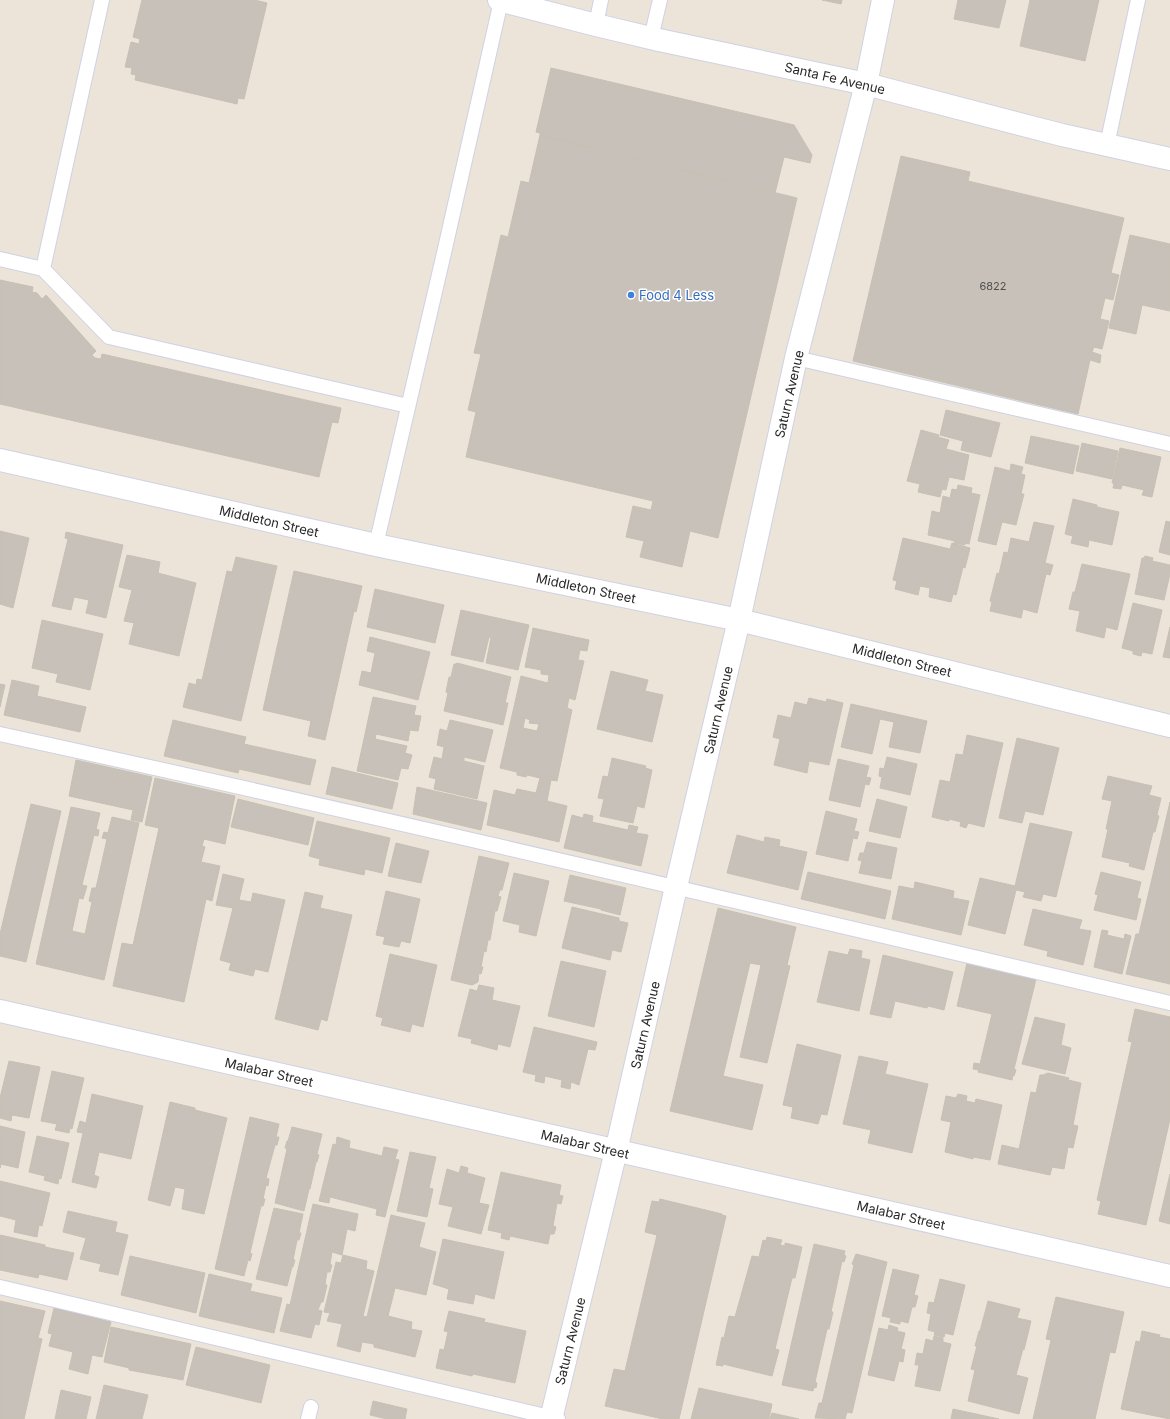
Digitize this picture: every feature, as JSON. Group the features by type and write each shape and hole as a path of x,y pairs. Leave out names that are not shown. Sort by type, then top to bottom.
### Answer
{"street":[{"name":"Santa Fe Avenue","path":"500,0 651,38 866,84 1062,135 1170,159"},
{"name":"Saturn Avenue","path":"554,1418 739,620 796,358 866,84 883,0"},
{"name":"Middleton Street","path":"0,460 376,545 739,620 1170,726"},
{"name":"Malabar Street","path":"0,1011 1170,1276"}],"lane":[{"path":"43,269 102,0"},
{"path":"376,545 500,0"},
{"path":"596,25 601,0"},
{"path":"651,38 660,0"},
{"path":"1108,144 1138,0"},
{"path":"0,259 43,269 109,337 408,406"},
{"path":"796,358 1170,444"},
{"path":"0,734 157,768 676,887 1170,1003"},
{"path":"0,1287 554,1418"}],"building":[{"path":"142,0 255,0 267,3 244,99 238,98 237,104 135,80 136,75 131,74 132,68 125,67 131,42 139,44 140,39 133,37"},
{"path":"822,0 842,0 841,4"},
{"path":"958,0 1006,0 999,28 954,19"},
{"path":"1030,0 1099,0 1085,61 1020,46"},
{"path":"551,68 794,125 812,155 810,163 784,157 775,193 540,135 540,133 536,132"},
{"name":"Food 4 Less","path":"540,135 797,198 718,538 690,531 682,567 640,557 644,541 626,537 633,506 651,510 653,501 466,457 476,412 468,410 481,354 474,353 501,235 508,237 521,181 529,183"},
{"path":"901,156 970,172 968,181 1124,218 1111,273 1119,275 1113,300 1105,298 1100,319 1109,321 1102,349 1094,347 1092,352 1101,355 1100,363 1090,360 1078,414 853,361"},
{"path":"1130,235 1170,244 1170,311 1142,305 1136,334 1109,328"},
{"path":"0,280 33,287 32,292 37,293 42,299 46,295 96,351 92,355 95,358 101,359 102,354 341,408 338,423 332,422 319,477 0,404"},
{"path":"946,410 1000,423 991,457 961,450 963,441 940,435"},
{"path":"921,430 939,435 938,437 949,440 946,449 969,455 964,480 949,477 946,490 942,489 940,497 918,492 920,484 907,481"},
{"path":"1031,436 1079,446 1073,474 1025,463"},
{"path":"1082,443 1118,451 1112,479 1076,471"},
{"path":"1120,448 1161,457 1152,497 1142,495 1144,490 1122,485 1121,489 1113,488 1114,483 1112,483"},
{"path":"1011,464 1023,467 1021,474 1025,475 1021,494 1024,494 1016,525 1002,522 996,545 978,541 995,467 1010,471"},
{"path":"958,485 972,488 971,493 980,495 969,544 965,543 965,545 954,543 955,541 928,535 932,511 940,513 943,496 950,498 952,489 957,490"},
{"path":"1073,499 1119,512 1112,545 1089,540 1088,547 1071,543 1073,536 1065,534"},
{"path":"1166,521 1170,522 1170,555 1159,552"},
{"path":"1034,522 1054,526 1045,563 1053,565 1050,575 1046,574 1037,613 1023,609 1021,618 990,611 992,602 990,601 997,573 999,574 1004,552 1008,553 1011,538 1029,542"},
{"path":"0,531 29,538 13,608 0,604"},
{"path":"66,532 123,545 106,618 86,613 89,600 74,597 71,610 52,606 68,539 65,538"},
{"path":"903,538 950,549 952,543 970,548 965,568 963,567 956,595 953,594 951,602 929,597 930,588 920,586 918,595 895,589 897,581 893,580"},
{"path":"127,555 160,562 158,573 196,583 179,656 129,644 134,623 124,621 132,590 119,587"},
{"path":"1145,556 1153,558 1152,561 1170,565 1170,574 1164,600 1135,594 1142,558"},
{"path":"236,557 277,566 241,721 183,707 189,683 196,685 197,679 202,680 227,571 232,572"},
{"path":"1082,564 1130,574 1117,630 1106,627 1104,638 1076,631 1080,611 1069,609"},
{"path":"294,571 362,586 356,612 354,611 325,740 308,736 311,721 263,710"},
{"path":"375,589 444,605 435,643 367,627"},
{"path":"1133,603 1162,610 1152,654 1142,652 1141,656 1133,654 1133,651 1122,648"},
{"path":"461,610 529,625 518,670 486,663 491,638 489,637 483,662 451,655"},
{"path":"42,620 103,634 90,690 56,682 58,674 32,668"},
{"path":"1170,627 1170,658 1163,657"},
{"path":"533,628 589,640 587,651 580,650 578,660 584,661 575,700 569,698 567,708 572,710 557,781 551,780 547,801 567,806 559,842 487,825 494,790 515,795 517,789 536,793 540,778 527,775 526,777 517,775 517,772 500,768 521,676 548,683 549,675 541,674 541,670 525,667","holes":["525,718 530,720 529,723 539,724 537,731 523,728"]},
{"path":"370,637 430,652 418,700 359,685 362,671 371,673 375,653 367,651"},
{"path":"457,663 511,677 505,703 508,703 503,725 444,711 448,693 446,692 449,677 451,677 454,664"},
{"path":"611,671 648,680 645,691 663,695 652,742 597,729"},
{"path":"12,680 39,686 37,696 86,707 80,732 4,715"},
{"path":"0,684 5,685 0,707"},
{"path":"373,697 416,706 414,715 421,716 418,731 410,730 408,741 376,734 375,739 407,746 405,753 412,755 408,769 401,768 398,780 357,771"},
{"path":"809,698 826,702 827,699 843,703 829,765 809,761 807,773 774,765 780,739 773,737 778,715 791,718 795,702 807,705"},
{"path":"851,704 927,721 920,753 889,747 894,722 880,719 872,754 841,747"},
{"path":"173,720 246,737 244,744 316,760 310,785 239,769 238,773 164,756"},
{"path":"450,720 493,730 485,762 464,757 464,761 484,766 477,799 434,789 436,779 429,777 434,757 442,759 444,747 437,745 440,729 447,731"},
{"path":"967,735 1003,743 984,827 968,823 966,828 960,826 961,822 932,817 940,780 950,782 956,754 963,755"},
{"path":"1017,738 1059,748 1043,815 1025,811 1022,823 999,818"},
{"path":"887,757 917,764 910,795 880,788 882,777 879,776 880,768 884,769"},
{"path":"612,758 646,766 645,768 652,770 644,808 637,806 633,823 600,816 604,799 598,798 603,776 608,777"},
{"path":"838,759 869,766 866,777 871,778 869,785 865,784 860,807 829,800"},
{"path":"76,760 152,777 142,822 131,820 133,810 69,796"},
{"path":"332,767 398,783 392,809 326,794"},
{"path":"1108,776 1152,786 1149,795 1161,798 1157,815 1159,816 1155,832 1153,832 1144,870 1129,866 1130,863 1102,857 1112,801 1102,799"},
{"path":"155,778 235,796 225,844 204,839 202,846 205,847 201,862 220,866 212,901 206,899 184,1002 113,986 122,943 133,945 159,828 145,825"},
{"path":"417,787 487,803 481,830 413,814"},
{"path":"238,799 314,818 308,845 231,827"},
{"path":"877,799 907,807 900,838 869,831"},
{"path":"1170,802 1170,984 1126,974 1136,934 1139,934"},
{"path":"31,804 61,811 26,962 0,956 0,934"},
{"path":"71,807 100,813 96,829 99,830 98,836 94,835 82,885 87,886 83,899 79,898 72,931 85,934 92,902 89,901 92,888 96,888 107,839 102,838 104,832 108,833 112,817 139,823 104,980 36,964"},
{"path":"826,811 857,819 854,831 859,832 857,839 853,838 848,861 816,854"},
{"path":"584,814 593,816 592,822 628,830 629,825 638,827 636,833 648,835 641,866 564,848 572,815 583,818"},
{"path":"317,821 390,838 382,873 365,869 364,875 319,865 320,859 309,856"},
{"path":"1030,823 1072,832 1056,897 1043,894 1041,901 1023,897 1025,892 1016,890 1005,934 968,925 980,878 1015,886"},
{"path":"737,835 764,842 765,837 780,840 779,846 807,852 798,890 727,873"},
{"path":"867,842 897,848 891,879 859,873 862,861 858,860 860,853 864,853"},
{"path":"396,843 429,851 421,883 388,876"},
{"path":"479,856 509,863 502,890 500,890 498,896 501,897 497,911 495,911 490,940 488,940 486,952 484,951 481,974 479,973 478,982 472,985 451,980"},
{"path":"808,872 891,891 885,919 801,899"},
{"path":"1101,872 1141,882 1137,898 1141,899 1136,920 1094,910 1098,895 1095,894"},
{"path":"514,873 549,881 536,936 519,932 520,925 503,921"},
{"path":"223,874 244,879 239,900 251,902 253,893 285,900 268,972 255,969 253,976 229,970 231,963 220,960 233,908 216,905"},
{"path":"570,875 626,888 620,915 601,909 564,901"},
{"path":"915,882 954,891 953,898 969,901 961,935 892,919 899,886 914,889"},
{"path":"386,891 420,899 410,943 401,941 399,947 383,944 385,937 376,935"},
{"path":"305,892 323,896 320,908 352,915 327,1021 321,1019 318,1030 275,1019"},
{"path":"572,907 619,918 619,921 628,923 621,952 612,950 610,960 562,948"},
{"path":"718,908 796,927 787,965 790,966 767,1063 740,1057 761,965 750,963 723,1076 763,1085 752,1130 670,1111"},
{"path":"1033,909 1082,920 1079,929 1091,931 1083,965 1047,956 1048,951 1024,945"},
{"path":"1102,930 1108,931 1107,935 1124,939 1125,934 1131,936 1122,974 1094,967"},
{"path":"850,949 862,951 861,958 870,960 859,1011 817,1002 829,951 848,955"},
{"path":"390,954 437,965 423,1027 412,1024 410,1032 381,1025 383,1018 376,1016"},
{"path":"883,955 953,972 944,1010 895,1001 891,1018 870,1014"},
{"path":"561,961 606,971 594,1027 548,1016"},
{"path":"967,963 1018,973 1017,975 1024,977 1024,974 1036,979 1014,1069 1016,1070 1012,1080 978,1072 979,1070 973,1069 974,1063 980,1064 992,1014 957,1006"},
{"path":"479,985 494,988 492,1000 520,1006 510,1047 498,1044 497,1050 471,1043 472,1039 458,1036 470,989 477,991"},
{"path":"1135,1009 1170,1017 1170,1119 1146,1225 1098,1214 1101,1201 1097,1200 1132,1042 1128,1041"},
{"path":"1035,1017 1065,1024 1061,1045 1071,1048 1065,1074 1022,1064"},
{"path":"534,1027 597,1042 595,1050 588,1049 579,1085 571,1082 570,1089 561,1087 562,1080 545,1076 544,1083 535,1081 536,1075 523,1072"},
{"path":"797,1044 841,1055 827,1115 821,1114 818,1124 791,1118 793,1107 783,1105"},
{"path":"859,1056 888,1062 885,1074 928,1084 912,1153 868,1143 871,1130 843,1124"},
{"path":"9,1061 40,1067 29,1118 12,1115 11,1121 0,1118 0,1098"},
{"path":"52,1071 84,1078 72,1129 70,1128 69,1133 55,1130 57,1124 41,1121"},
{"path":"1048,1073 1069,1078 1068,1080 1081,1083 1073,1125 1078,1126 1073,1148 1068,1147 1064,1169 1052,1167 1050,1175 998,1164 1002,1145 1019,1149 1031,1092 1036,1093 1040,1075"},
{"path":"92,1094 143,1106 131,1159 99,1152 94,1175 99,1177 96,1188 72,1182 83,1133 77,1132 80,1121 86,1123"},
{"path":"958,1094 967,1096 966,1101 975,1103 976,1099 1002,1105 990,1160 973,1157 973,1159 945,1152 951,1122 941,1120 946,1096 956,1098"},
{"path":"170,1102 227,1118 204,1214 182,1209 185,1189 175,1187 170,1206 148,1200"},
{"path":"250,1117 279,1124 276,1137 279,1137 277,1145 275,1145 266,1178 269,1179 268,1186 266,1185 263,1199 265,1199 263,1206 261,1206 250,1253 252,1254 250,1261 248,1260 244,1276 215,1269"},
{"path":"0,1126 25,1132 18,1168 1,1164 0,1168"},
{"path":"292,1127 322,1134 317,1154 319,1155 304,1211 275,1203 287,1149 285,1148"},
{"path":"37,1136 69,1143 61,1179 59,1178 58,1184 44,1180 45,1176 29,1172"},
{"path":"337,1137 350,1141 349,1148 382,1156 384,1147 398,1150 395,1159 399,1160 385,1217 376,1215 377,1209 330,1197 329,1203 319,1201 333,1144 336,1145"},
{"path":"410,1152 436,1157 429,1188 433,1189 427,1217 397,1211"},
{"path":"461,1166 468,1168 467,1173 485,1178 479,1203 489,1205 481,1234 448,1226 453,1207 439,1204 447,1169 459,1173"},
{"path":"501,1172 561,1185 559,1195 563,1196 561,1204 557,1203 553,1226 556,1227 554,1234 550,1234 548,1244 510,1236 509,1240 501,1238 502,1233 488,1230"},
{"path":"1170,1174 1170,1224 1159,1221"},
{"path":"0,1181 50,1193 42,1226 39,1225 37,1237 14,1232 16,1220 0,1216"},
{"path":"660,1199 726,1216 679,1419 663,1419 605,1406 614,1369 625,1371 657,1235 645,1232 652,1201 659,1202"},
{"path":"313,1204 358,1214 355,1231 347,1229 342,1255 332,1252 330,1264 332,1265 330,1272 327,1272 325,1284 327,1285 323,1302 321,1302 318,1310 322,1311 319,1325 315,1324 311,1338 280,1331 287,1304 290,1305"},
{"path":"274,1208 303,1214 299,1233 301,1233 299,1240 297,1240 293,1260 295,1260 287,1286 256,1279"},
{"path":"68,1211 117,1222 115,1232 128,1235 118,1275 99,1271 101,1264 80,1259 86,1238 63,1232"},
{"path":"391,1215 425,1223 419,1247 436,1252 426,1295 395,1288 388,1316 412,1322 411,1329 422,1331 415,1357 374,1347 374,1344 362,1342 360,1352 337,1346 342,1324 327,1321 330,1313 324,1312 336,1262 341,1263 343,1255 367,1261 366,1269 374,1271 363,1316 367,1317"},
{"path":"0,1235 74,1253 67,1280 39,1274 38,1278 0,1270"},
{"path":"767,1237 782,1240 780,1245 785,1246 785,1243 802,1247 795,1278 792,1278 775,1349 779,1350 772,1376 723,1364 723,1366 716,1365 722,1337 724,1338 729,1316 735,1317 752,1256 759,1257 763,1240 766,1241"},
{"path":"443,1239 504,1252 494,1299 475,1294 473,1304 447,1299 449,1289 433,1284"},
{"path":"814,1244 845,1251 844,1255 846,1256 844,1262 842,1261 831,1312 833,1312 829,1329 827,1329 815,1382 817,1383 816,1388 814,1387 813,1391 782,1385"},
{"path":"856,1254 887,1262 852,1413 847,1412 845,1419 815,1418 819,1403 822,1403 854,1265 852,1264"},
{"path":"130,1256 205,1273 196,1313 121,1295"},
{"path":"893,1269 919,1275 914,1295 918,1296 915,1307 912,1307 908,1323 900,1321 900,1324 890,1322 891,1318 882,1316"},
{"path":"209,1274 252,1284 250,1291 282,1298 274,1333 199,1316"},
{"path":"940,1279 965,1285 953,1335 945,1333 944,1337 934,1335 935,1332 928,1330 931,1314 927,1313 929,1302 934,1303"},
{"path":"1056,1297 1124,1312 1115,1353 1110,1352 1095,1419 1033,1419 1051,1340 1046,1339"},
{"path":"0,1301 45,1311 38,1338 42,1339 24,1419 0,1419"},
{"path":"988,1301 1020,1309 1017,1318 1031,1321 1016,1375 1028,1378 1019,1414 968,1401 975,1370 971,1369 977,1346 975,1346"},
{"path":"54,1308 111,1322 102,1357 92,1355 88,1374 69,1369 73,1352 49,1346 52,1334 48,1333"},
{"path":"449,1311 485,1319 484,1322 526,1331 515,1383 436,1368 440,1349 444,1350 448,1332 444,1331"},
{"path":"889,1325 898,1328 897,1331 905,1333 901,1349 905,1350 903,1362 899,1361 894,1381 868,1375 879,1328 888,1330"},
{"path":"111,1327 191,1344 183,1380 129,1370 129,1368 104,1362"},
{"path":"1142,1331 1170,1339 1170,1419 1121,1409 1136,1341 1140,1342"},
{"path":"934,1336 943,1338 943,1342 951,1344 940,1391 915,1386 919,1365 915,1365 917,1353 923,1354 926,1339 933,1341"},
{"path":"196,1347 270,1365 261,1403 186,1385"},
{"path":"104,1385 148,1395 142,1419 96,1419"},
{"path":"699,1388 772,1404 769,1419 691,1419"},
{"path":"61,1390 91,1397 86,1419 55,1419"},
{"path":"373,1401 407,1409 405,1419 387,1419 370,1415"},
{"path":"953,1409 999,1419 951,1419"},
{"path":"772,1413 799,1419 770,1419"}],"place":[{"name":"Food 4 Less","path":"631,295"}]}
